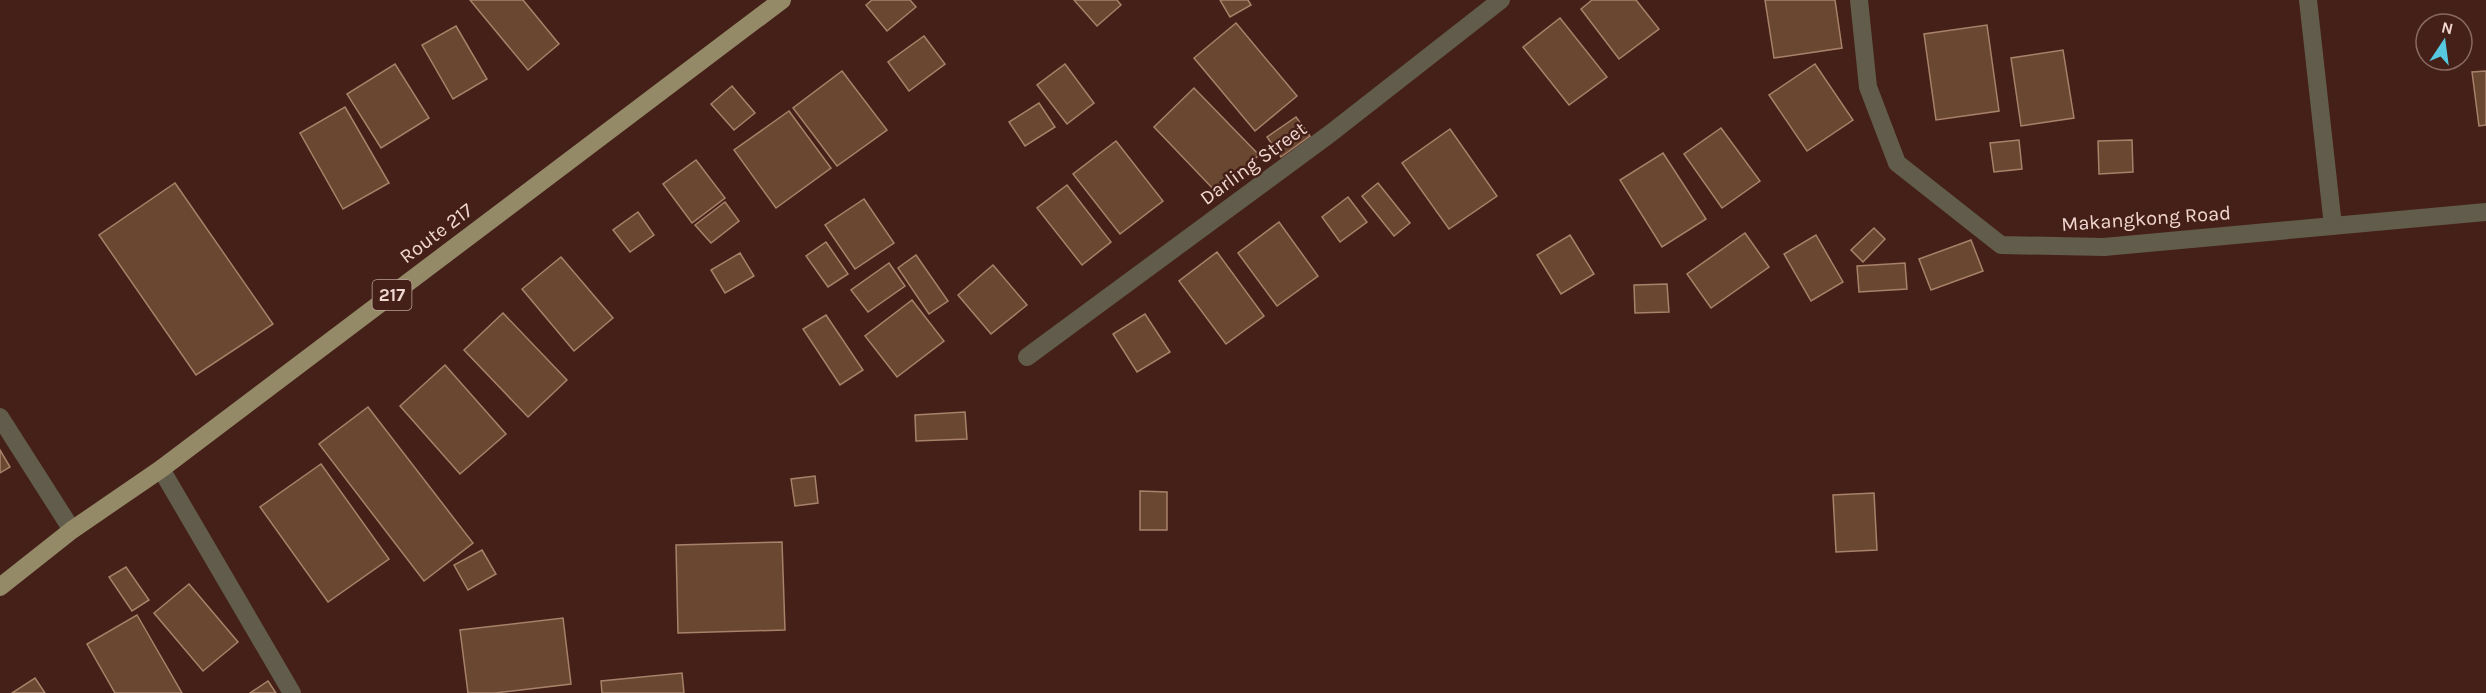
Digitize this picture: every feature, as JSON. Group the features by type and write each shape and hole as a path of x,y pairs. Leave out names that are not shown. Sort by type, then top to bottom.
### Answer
{"main road":[{"name":"Route 217","path":"0,587 72,530 160,469 782,0"}],"street":[{"name":"Darling Street","path":"1027,357 1331,133 1501,0"},
{"name":"Makangkong Road","path":"1859,0 1868,87 1897,163 2001,245 2104,247 2486,212"},
{"path":"2308,0 2333,226"},
{"path":"0,417 72,530"},
{"path":"160,469 292,693"}],"building":[{"path":"470,0 523,0 559,44 528,70"},
{"path":"872,0 910,0 916,7 887,31 866,5"},
{"path":"1074,0 1117,0 1121,5 1097,26"},
{"path":"1220,0 1248,0 1251,5 1230,17"},
{"path":"1592,0 1636,0 1659,29 1619,59 1581,9"},
{"path":"1765,0 1835,0 1842,48 1774,58"},
{"path":"1560,18 1607,77 1569,105 1523,47"},
{"path":"1236,23 1297,96 1255,131 1194,58"},
{"path":"1987,25 1999,111 1936,120 1924,34"},
{"path":"456,26 487,79 453,99 422,45"},
{"path":"924,36 945,64 909,91 888,62"},
{"path":"2063,50 2074,118 2021,126 2011,58"},
{"path":"395,64 429,118 381,148 347,94"},
{"path":"1065,64 1094,103 1067,124 1037,85"},
{"path":"1815,64 1853,120 1807,151 1769,95"},
{"path":"842,71 887,130 837,166 793,108"},
{"path":"2486,71 2486,125 2479,126 2472,72"},
{"path":"732,86 755,113 734,130 711,104"},
{"path":"1194,88 1259,155 1218,194 1154,127"},
{"path":"1039,103 1055,127 1025,146 1009,122"},
{"path":"345,107 389,183 343,209 300,133"},
{"path":"789,111 831,168 776,208 734,150"},
{"path":"1296,117 1310,136 1281,157 1267,137"},
{"path":"1721,128 1760,181 1722,208 1684,154"},
{"path":"1450,129 1497,196 1449,229 1402,163"},
{"path":"2019,140 2022,169 1994,172 1990,143"},
{"path":"2132,140 2133,172 2099,174 2098,141"},
{"path":"1116,141 1163,201 1120,234 1073,174"},
{"path":"1663,153 1706,219 1662,247 1620,180"},
{"path":"696,160 725,198 692,223 663,184"},
{"path":"175,183 273,324 196,375 99,235"},
{"path":"1378,183 1410,223 1394,236 1362,196"},
{"path":"1067,185 1111,242 1082,265 1037,208"},
{"path":"1348,197 1367,222 1340,242 1322,217"},
{"path":"864,199 894,243 855,269 825,225"},
{"path":"725,202 739,221 711,243 695,225"},
{"path":"638,212 654,235 630,252 613,230"},
{"path":"1279,222 1318,276 1277,306 1238,253"},
{"path":"1874,228 1885,239 1863,262 1851,250"},
{"path":"1745,233 1769,267 1711,308 1687,274"},
{"path":"1570,235 1594,274 1561,294 1537,255"},
{"path":"1816,235 1843,282 1811,301 1784,254"},
{"path":"1971,240 1983,271 1931,290 1919,259"},
{"path":"826,242 848,274 828,287 806,256"},
{"path":"1217,252 1264,316 1226,344 1179,281"},
{"path":"740,253 754,276 725,293 711,270"},
{"path":"916,255 948,301 929,314 898,268"},
{"path":"561,257 613,318 574,351 522,289"},
{"path":"889,263 905,286 868,312 851,290"},
{"path":"1905,263 1907,289 1859,292 1857,266"},
{"path":"993,265 1027,305 991,334 958,295"},
{"path":"1667,284 1669,312 1635,313 1634,285"},
{"path":"912,300 944,341 897,377 865,336"},
{"path":"503,313 567,380 528,417 464,350"},
{"path":"1145,314 1170,352 1137,372 1113,334"},
{"path":"826,315 863,370 840,385 803,329"},
{"path":"445,365 506,434 460,474 400,406"},
{"path":"368,407 473,543 424,581 319,444"},
{"path":"965,412 967,439 916,441 915,415"},
{"path":"0,450 10,467 0,473"},
{"path":"321,464 389,559 328,602 260,507"},
{"path":"815,476 818,503 795,506 791,479"},
{"path":"1140,491 1167,492 1167,530 1140,530"},
{"path":"1874,493 1877,550 1836,552 1833,495"},
{"path":"782,542 785,630 678,633 676,545"},
{"path":"482,550 496,574 468,590 454,565"},
{"path":"126,567 149,600 132,611 109,577"},
{"path":"189,584 238,642 203,671 154,613"},
{"path":"137,615 182,693 115,693 87,644"},
{"path":"563,618 571,684 495,693 468,693 460,630"},
{"path":"682,673 684,693 602,693 601,681"},
{"path":"35,678 45,693 12,693"},
{"path":"268,681 276,693 250,693"}]}
